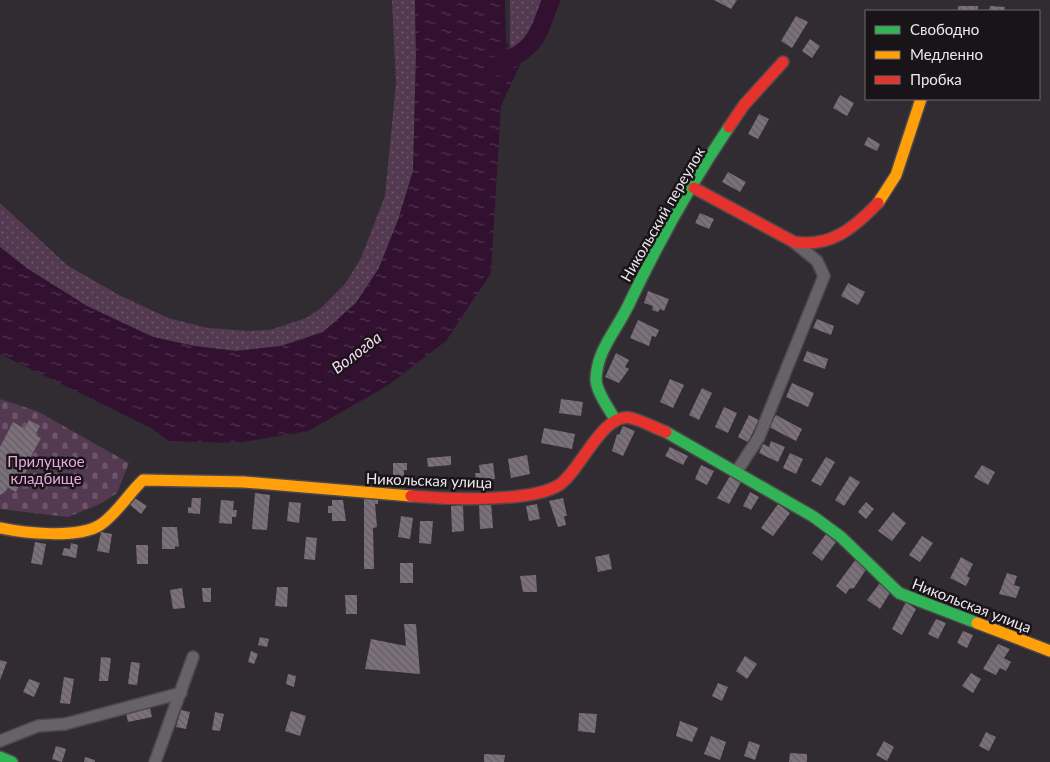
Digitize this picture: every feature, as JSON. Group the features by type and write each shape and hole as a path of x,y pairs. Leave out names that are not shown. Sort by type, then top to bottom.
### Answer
{"street":[{"name":"Никольский переулок","path":"615,420 597,387 596,378 604,345 627,308 640,278 661,240 694,188 727,130 744,106 783,62"},
{"path":"794,242 811,246 828,242 878,204 886,194 899,164 921,100"},
{"path":"694,188 794,242 817,261 824,276 760,437 738,471"},
{"name":"Никольская улица","path":"0,528 51,531 86,530 100,525 129,492 143,480 244,482 435,498 502,497 535,493 558,486 572,473 604,429 615,420 629,416 646,422 738,471 828,527 899,593 1050,651"},
{"path":"155,762 194,658"},
{"path":"0,741 38,726 65,724 180,692"},
{"path":"0,757 12,762"}],"green space":[{"path":"392,0 415,0 416,57 413,171 398,220 379,268 356,303 323,332 281,346 236,351 194,346 153,337 87,306 28,269 0,247 0,203 67,265 117,294 168,318 208,328 250,331 270,330 306,318 321,308 345,284 361,258 385,196 396,83"},
{"path":"510,0 541,0 540,13 535,28 520,51 512,49 510,46"},
{"name":"Прилуцкое кладбище","path":"0,399 37,411 129,463 117,493 100,504 68,517 0,509"}],"water":[{"name":"Вологда","path":"415,0 505,0 506,41 520,65 501,106 491,273 446,341 387,386 308,431 237,443 168,441 153,429 0,354 0,247 28,269 87,306 153,337 194,346 236,351 281,346 323,332 356,303 379,268 398,220 413,171 416,57"}],"building":[{"path":"714,0 737,0 731,9"},
{"path":"958,6 978,6 978,10 958,10"},
{"path":"990,6 1005,7 1004,10 989,10"},
{"path":"796,16 808,22 792,48 781,41"},
{"path":"810,39 820,46 812,58 802,51"},
{"path":"840,95 854,103 847,116 833,108"},
{"path":"759,114 769,119 758,139 748,134"},
{"path":"868,137 880,144 877,151 864,145"},
{"path":"728,172 746,182 740,192 722,182"},
{"path":"700,213 714,219 709,229 695,223"},
{"path":"848,283 865,292 858,305 841,296"},
{"path":"648,291 669,299 664,311 660,309 658,312 652,310 653,306 644,303"},
{"path":"817,319 834,326 831,335 813,328"},
{"path":"638,320 659,330 656,337 652,336 649,346 630,338"},
{"path":"807,351 828,359 825,369 803,361"},
{"path":"616,353 629,360 625,367 629,369 619,383 605,377"},
{"path":"670,379 684,385 673,408 660,402"},
{"path":"792,383 814,393 808,407 786,397"},
{"path":"702,388 712,393 699,420 689,415"},
{"path":"561,399 583,402 581,416 559,413"},
{"path":"724,407 737,413 728,433 715,427"},
{"path":"749,415 759,420 748,442 738,437"},
{"path":"776,415 802,429 796,441 769,427"},
{"path":"29,420 40,426 35,435 41,438 24,469 27,470 16,492 7,487 6,491 0,495 0,447 13,422 25,429"},
{"path":"623,426 635,431 623,456 612,451 617,434 619,435"},
{"path":"544,428 575,434 572,449 541,443"},
{"path":"771,441 785,447 778,462 759,453 763,444 769,447"},
{"path":"670,447 688,456 683,465 665,456"},
{"path":"790,453 803,459 796,474 783,468"},
{"path":"527,455 530,474 511,478 508,459"},
{"path":"451,456 451,465 428,467 427,458"},
{"path":"826,457 835,462 821,486 811,481"},
{"path":"393,463 407,463 407,470 404,470 404,478 393,478"},
{"path":"493,463 495,479 476,481 475,473 480,473 479,465"},
{"path":"701,465 714,471 707,485 695,479"},
{"path":"982,465 995,472 988,485 974,477"},
{"path":"730,476 741,482 729,504 717,498"},
{"path":"850,476 860,482 844,506 835,500"},
{"path":"750,492 759,497 751,510 743,506"},
{"path":"255,493 270,495 267,530 252,529"},
{"path":"133,497 147,506 141,514 129,504"},
{"path":"192,498 201,498 200,514 188,513 188,507 191,508"},
{"path":"364,498 378,500 378,504 375,504 377,527 373,528 374,569 364,569"},
{"path":"563,498 567,516 564,516 566,525 558,527 549,501"},
{"path":"221,500 234,501 233,510 237,510 236,517 232,517 232,524 219,523"},
{"path":"332,500 343,500 346,521 332,521 332,513 328,513 328,506 332,506"},
{"path":"289,502 301,503 299,523 287,521"},
{"path":"491,502 493,528 480,529 479,503"},
{"path":"866,502 874,509 866,519 858,512"},
{"path":"537,504 540,519 529,521 526,506"},
{"path":"778,504 790,513 773,536 761,528"},
{"path":"463,505 464,531 452,532 451,506"},
{"path":"893,512 906,523 892,541 878,531"},
{"path":"401,516 413,518 410,539 398,537"},
{"path":"420,521 433,521 431,544 419,543"},
{"path":"162,527 177,527 179,547 175,546 175,549 162,549"},
{"path":"101,532 112,534 109,553 97,551"},
{"path":"826,534 836,542 822,561 812,553"},
{"path":"922,536 933,543 920,562 909,555"},
{"path":"306,537 317,538 315,560 304,559"},
{"path":"35,542 46,544 42,565 31,563"},
{"path":"71,543 78,545 76,558 62,555 64,548 70,549"},
{"path":"136,545 148,545 148,564 137,564"},
{"path":"609,554 612,569 598,572 595,557"},
{"path":"961,557 973,564 967,576 970,578 966,586 950,578"},
{"path":"856,559 867,568 854,588 849,589 846,594 836,586"},
{"path":"400,563 413,563 413,583 400,583"},
{"path":"1007,573 1017,576 1014,585 1020,587 1016,598 999,594"},
{"path":"536,575 537,592 523,592 520,576"},
{"path":"880,583 891,591 880,609 867,600"},
{"path":"277,587 288,587 287,607 275,606"},
{"path":"182,588 185,608 173,609 170,590"},
{"path":"202,588 211,588 211,602 203,602"},
{"path":"345,595 357,595 357,614 346,614"},
{"path":"906,602 916,609 902,635 892,629"},
{"path":"936,619 946,623 938,639 928,634"},
{"path":"404,624 416,624 420,674 365,669 371,639 406,646"},
{"path":"963,631 973,635 967,648 957,643"},
{"path":"260,637 269,639 267,647 258,645"},
{"path":"998,644 1010,649 1004,658 1011,662 1006,671 1000,668 996,675 983,669"},
{"path":"251,651 258,654 254,664 248,662"},
{"path":"745,656 757,664 747,679 736,671"},
{"path":"101,657 111,658 108,681 99,681"},
{"path":"0,660 7,662 0,680"},
{"path":"131,662 140,663 137,685 128,684"},
{"path":"971,673 981,679 973,693 962,686"},
{"path":"288,674 296,676 294,687 286,684"},
{"path":"64,677 74,679 70,704 60,703"},
{"path":"29,679 40,683 34,697 23,692"},
{"path":"718,683 728,687 722,701 712,696"},
{"path":"150,708 152,717 128,722 126,713"},
{"path":"181,710 190,712 186,729 176,727"},
{"path":"291,711 306,716 300,736 285,731"},
{"path":"215,712 224,714 220,731 212,730"},
{"path":"579,713 597,714 595,733 578,731"},
{"path":"680,721 698,728 692,742 676,736"},
{"path":"986,732 996,737 989,751 979,746"},
{"path":"711,736 726,742 720,760 704,754"},
{"path":"749,741 760,745 755,760 744,756"},
{"path":"884,741 894,747 887,761 876,755"},
{"path":"56,746 66,749 62,762 52,759"},
{"path":"790,753 807,754 807,762 789,762"},
{"path":"484,754 505,755 504,762 484,762"},
{"path":"85,757 95,760 95,762 84,762"}],"waterway":[{"path":"495,67 519,54 533,41 542,25 551,0"}],"traffic: fast":[{"path":"615,420 600,395 596,379 603,350 675,215 729,127"},
{"path":"666,432 814,517 841,537 899,593 977,623"},
{"path":"0,757 12,762"}],"traffic: slow":[{"path":"878,203 896,175 921,100"},
{"path":"0,528 51,534 90,529 100,525 112,515 143,480 244,482 411,496"},
{"path":"977,623 1050,651"}],"traffic: jam":[{"path":"729,127 744,105 783,62"},
{"path":"694,188 794,242 807,243 830,239 850,228 878,203"},
{"path":"411,496 487,498 529,495 546,491 559,485 567,478 601,433 621,418 635,419 666,432"}]}
